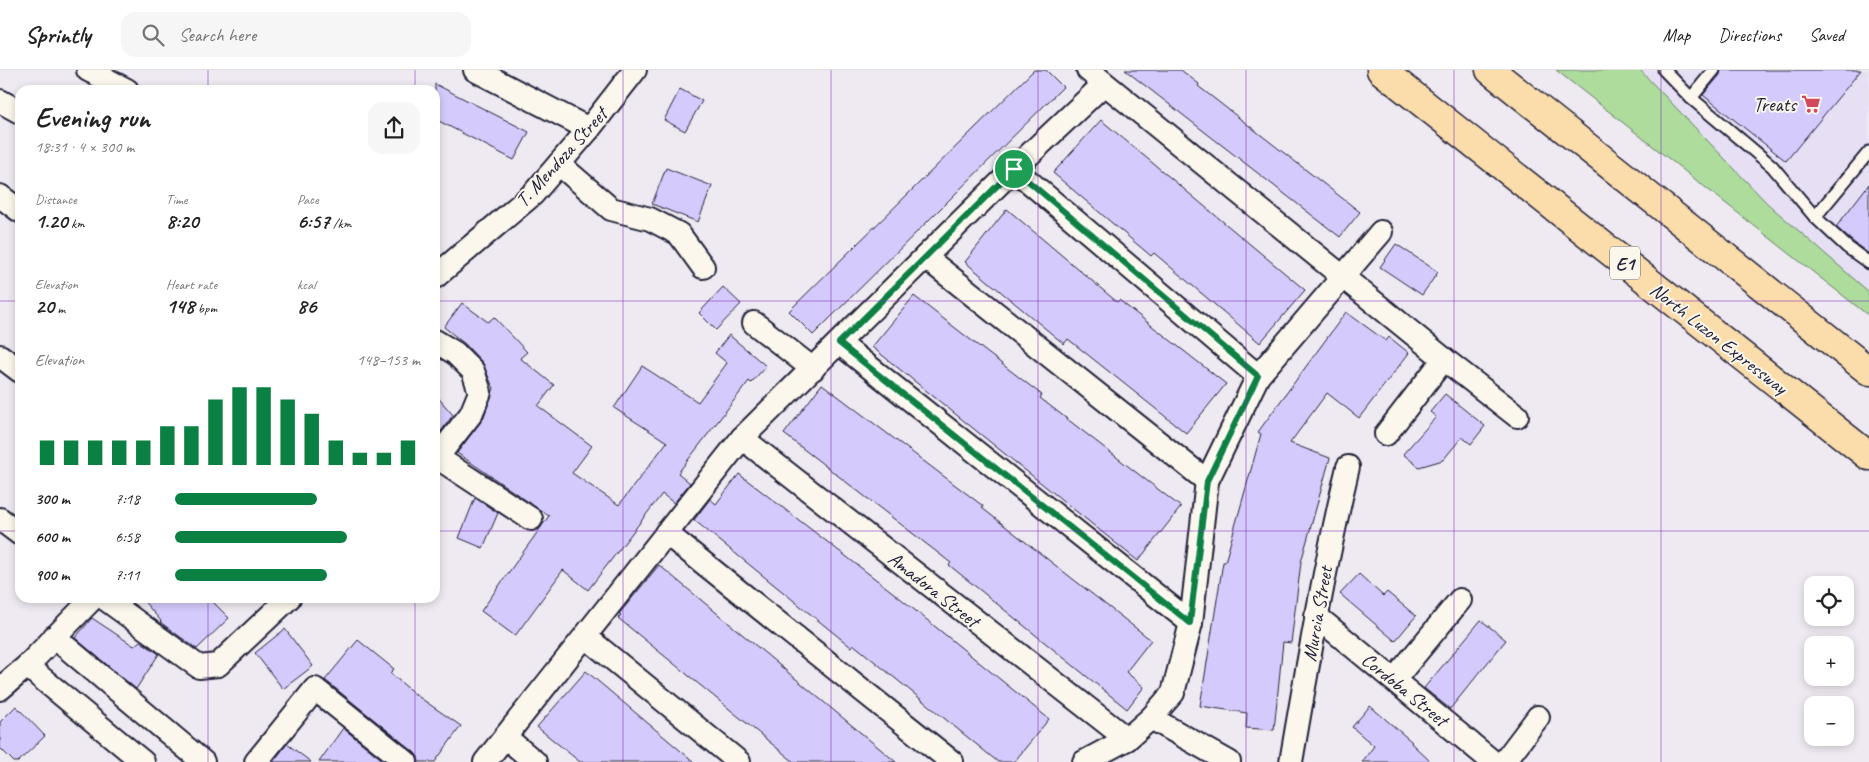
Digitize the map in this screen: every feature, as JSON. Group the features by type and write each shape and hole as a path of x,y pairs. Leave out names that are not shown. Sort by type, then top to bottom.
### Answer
{"highway":[{"name":"North Luzon Expressway","path":"1381,70 1869,456"},
{"path":"1490,70 1869,371"}],"street":[{"path":"88,70 117,85"},
{"path":"475,70 589,129"},
{"name":"T. Mendoza Street","path":"440,268 533,194 589,129 635,70"},
{"path":"485,762 742,438 1014,169 1096,77 1517,416"},
{"path":"0,102 15,110"},
{"path":"559,164 611,210 650,219 679,234 703,267"},
{"path":"1014,169 1258,376"},
{"path":"0,196 15,207"},
{"path":"1084,762 1126,739 1151,718 1173,693 1190,623 1207,481 1258,376 1381,232"},
{"path":"925,257 1207,481"},
{"path":"754,323 813,369"},
{"path":"839,343 1190,623"},
{"path":"440,344 455,353 473,371 480,392 471,414 440,455"},
{"path":"0,356 15,367"},
{"path":"1386,434 1444,359"},
{"name":"Amadora Street","path":"742,438 1126,739"},
{"path":"440,461 531,519"},
{"name":"Murcia Street","path":"1291,762 1329,546 1348,467"},
{"path":"0,519 15,530"},
{"path":"666,533 952,762"},
{"path":"1394,680 1460,600"},
{"path":"0,689 27,666 88,603"},
{"path":"111,603 199,667 218,665 284,603"},
{"name":"Cordoba Street","path":"1316,616 1494,762"},
{"path":"54,637 203,762"},
{"path":"586,637 738,762"},
{"path":"27,666 143,762"},
{"path":"256,762 315,689 406,762"},
{"path":"1504,762 1538,716"},
{"path":"1151,718 1229,762"},
{"path":"505,737 535,762"}],"lane":[{"path":"1664,70 1691,98 1772,166 1815,217 1846,247 1869,263"},
{"path":"1691,98 1714,70"},
{"path":"1815,217 1869,152"}],"shaded area":[{"path":"1558,70 1869,70 1869,316"}],"green space":[{"path":"1556,70 1640,70 1768,204 1869,292 1869,316"}],"building":[{"path":"1034,70 1046,70 1063,87 813,335 789,311"},
{"path":"1125,70 1181,70 1199,84 1198,86 1360,212 1340,237"},
{"path":"1721,70 1861,70 1786,161 1703,95 1720,75"},
{"path":"440,87 529,132 514,160 440,122"},
{"path":"680,89 702,101 685,131 664,120"},
{"path":"1101,120 1305,290 1260,343 1154,253 1151,256 1053,173"},
{"path":"666,168 712,186 698,222 652,204"},
{"path":"1869,184 1869,254 1836,227"},
{"path":"1007,209 1117,302 1119,300 1226,384 1186,433 1068,339 1064,344 965,262"},
{"path":"1396,244 1438,272 1422,295 1380,267"},
{"path":"723,287 741,304 716,330 699,313"},
{"path":"914,296 1042,395 1040,398 1181,507 1138,561 872,347"},
{"path":"462,303 488,322 494,317 527,352 520,358 554,385 538,406 592,446 572,473 619,505 667,442 614,408 642,366 698,402 727,363 715,353 729,335 766,366 751,383 749,381 678,473 690,483 674,503 662,494 588,590 563,570 515,636 481,611 549,516 457,453 483,419 494,388 482,362 465,344 444,327"},
{"path":"1346,312 1386,341 1389,337 1409,353 1359,418 1327,393 1290,443 1330,458 1301,562 1291,643 1283,642 1274,730 1246,728 1247,713 1200,706 1223,562 1225,562 1261,434 1258,432"},
{"path":"822,384 983,506 982,508 1151,640 1126,672 1144,687 1127,709 949,565 951,563 784,434"},
{"path":"1445,394 1485,426 1471,444 1462,437 1443,460 1419,467 1403,454 1436,417 1430,412"},
{"path":"440,400 453,415 440,433"},
{"path":"739,474 895,594 1049,719 1014,762 998,762 853,644 851,647 694,520 710,499 716,504"},
{"path":"475,498 498,513 483,548 459,538"},
{"path":"659,565 896,762 794,762 618,618 621,615 619,614"},
{"path":"1359,574 1383,596 1387,592 1416,616 1395,641 1340,594"},
{"path":"145,603 214,603 229,618 197,649 161,621"},
{"path":"92,618 134,646 140,641 159,654 136,689 75,638"},
{"path":"1481,620 1506,640 1450,709 1424,688"},
{"path":"285,629 313,666 283,689 255,653"},
{"path":"358,640 394,669 390,673 416,695 461,726 435,762 419,762 414,752 325,680"},
{"path":"586,671 694,762 580,762 537,727"},
{"path":"16,706 45,736 18,762 14,762 0,748 0,722"},
{"path":"1370,706 1412,742 1431,762 1362,762 1374,746 1352,727"},
{"path":"343,728 385,762 319,762"},
{"path":"287,744 311,762 273,762"}],"place":[{"name":"Treats","path":"1811,104"}],"route":[{"path":"1014,169 1258,376 1207,481 1190,623 839,343 1014,169"}]}
